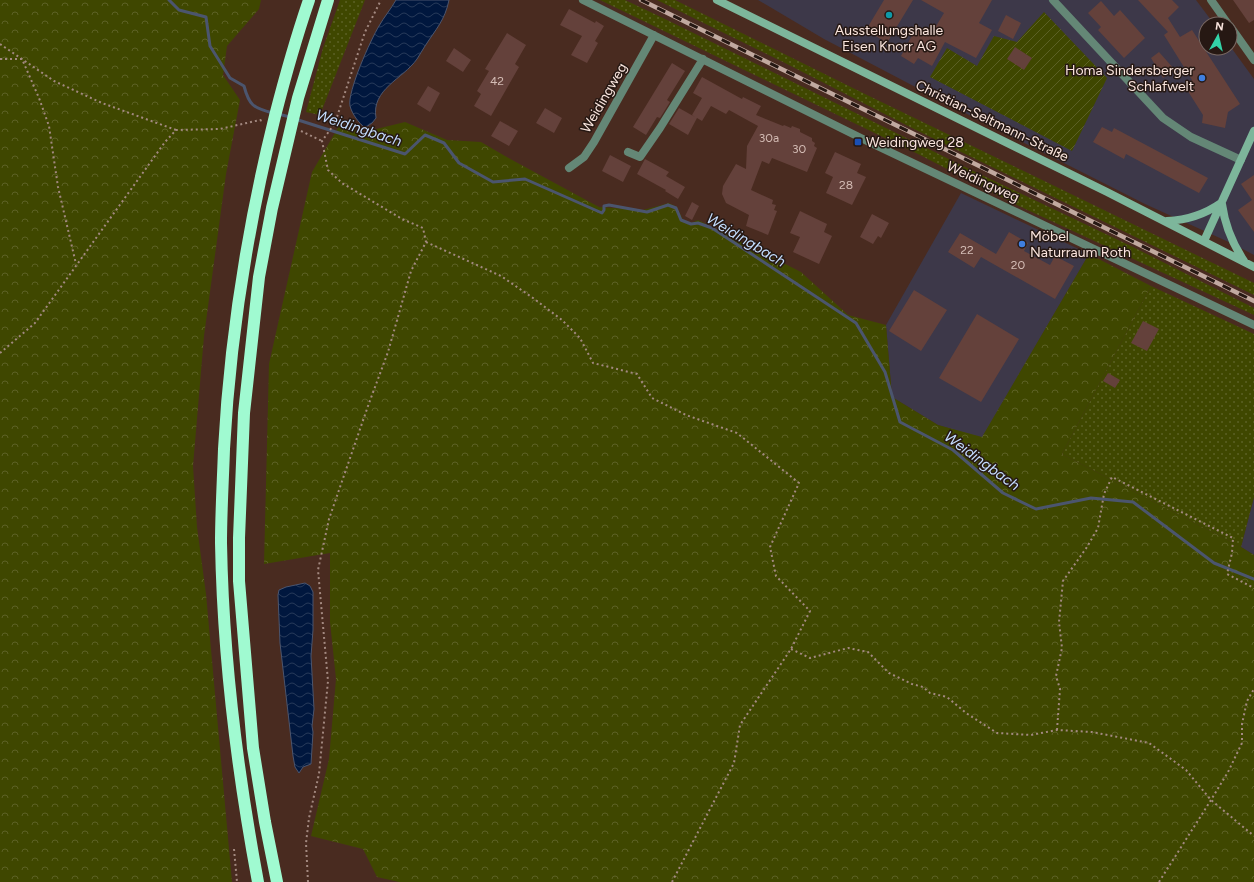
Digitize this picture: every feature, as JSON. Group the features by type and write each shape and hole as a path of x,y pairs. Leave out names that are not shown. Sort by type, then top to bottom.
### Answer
{"highway":[{"path":"258,882 240,775 229,679 221,542 226,414 232,356 248,240 267,147 309,0"},
{"path":"277,882 265,822 253,748 239,581 239,538 244,413 259,277 272,208 298,98 328,0"}],"main road":[{"name":"Christian-Seltmann-Straße","path":"717,0 1166,221 1254,267"},
{"path":"1204,241 1254,131"},
{"path":"1166,221 1196,217 1209,212 1222,203"},
{"path":"1222,203 1226,227 1233,244 1245,262"}],"street":[{"name":"Weidingweg","path":"583,0 885,150 1254,325"},
{"path":"1053,0 1163,118 1191,137 1241,160"},
{"path":"1211,0 1223,16"},
{"name":"Weidingweg","path":"569,168 584,157 594,142 654,35"},
{"path":"1238,38 1254,60"},
{"path":"628,152 640,157 703,59"}],"path":[{"path":"308,882 306,843 309,818 320,774 328,681 318,570 329,519 388,352 411,271 426,242 422,228 402,219 342,183 328,170 322,141 335,123 366,32 381,0"},
{"path":"0,44 54,82 102,103 176,130 220,129 260,120"},
{"path":"0,59 22,59"},
{"path":"22,59 49,126 58,187 76,265"},
{"path":"0,353 35,324 165,142 176,130"},
{"path":"426,242 501,276 562,320 580,338 593,363 637,374 652,398 686,415 737,433 799,483 770,546 776,576 810,611 791,650 740,725 734,763 672,882"},
{"path":"1057,730 1060,688 1056,676 1062,648 1059,622 1063,581 1087,547 1098,528 1104,494 1112,477 1233,538 1230,564 1227,574 1254,588"},
{"path":"791,650 810,658 848,648 868,652 889,673 922,687 930,694 946,697 966,713 997,733 1031,735 1057,730 1092,732 1149,743 1186,770 1211,800 1254,836"},
{"path":"1159,882 1228,772 1242,743 1242,724 1247,701 1254,689"},
{"path":"234,848 237,882"}],"shaded area":[{"path":"758,0 1196,0 1208,16 1198,16 1198,56 1237,56 1254,79 1254,255 1145,204 963,112 824,39"},
{"path":"961,193 1089,254 982,438 938,425 892,397 886,325"},
{"path":"1254,497 1254,555 1241,547"}],"green space":[{"path":"0,0 261,0 259,9 227,46 223,75 240,100 226,174 204,336 193,466 197,527 206,594 232,882 0,882"},
{"path":"340,0 365,0 320,115 306,112 323,48"},
{"path":"600,0 625,0 665,19 963,166 1133,247 1254,308 1254,315 1019,206 918,154"},
{"path":"657,0 675,0 1254,283 1254,295 914,129"},
{"path":"1044,12 1107,78 1072,151 930,77 947,48 977,66 994,36 1017,42"},
{"path":"405,122 447,140 481,142 599,207 643,210 669,203 677,207 683,220 691,223 698,220 801,272 848,315 886,325 892,397 938,425 982,437 1089,254 1151,286 1062,454 1254,555 1254,882 399,882 377,877 363,849 311,836 329,759 336,679 330,622 330,553 264,564 269,364 312,172 339,126 364,132"},
{"path":"1151,286 1254,334 1254,497 1241,547 1062,454"}],"water":[{"path":"396,0 449,0 443,19 424,48 411,66 383,92 378,99 376,118 365,128 360,124 350,106 352,89 360,66 375,33"},
{"path":"305,583 310,586 313,592 311,656 314,709 311,764 303,767 299,773 295,767 293,756 280,643 278,595 279,590"}],"building":[{"name":"Ausstellungshalle Eisen Knorr AG","path":"884,0 913,0 887,43 866,30"},
{"path":"921,0 992,0 979,23 992,30 976,58 945,42 932,66 918,58 914,64 901,56 916,28 930,36 944,13"},
{"name":"Homa Sindersberger Schlafwelt","path":"1138,0 1172,0 1179,7 1168,18 1180,37 1192,30 1198,39 1198,56 1209,56 1240,104 1228,112 1225,128 1202,123 1203,115 1184,85 1192,80 1164,35 1168,32"},
{"path":"1233,0 1254,0 1254,20 1249,23"},
{"path":"1101,1 1114,16 1120,10 1145,38 1124,58 1098,30 1101,27 1088,13"},
{"path":"569,9 595,23 596,21 604,26 595,41 598,43 587,63 571,55 582,36 560,25"},
{"path":"1006,15 1021,23 1013,39 998,31"},
{"path":"507,33 526,45 515,64 519,67 491,116 474,106 481,94 477,91 489,71 485,69"},
{"path":"1015,47 1032,58 1024,70 1007,59"},
{"path":"454,48 471,60 463,72 446,61"},
{"path":"1159,52 1175,70 1163,78 1151,58"},
{"path":"672,63 685,71 667,100 670,102 660,118 657,117 646,135 633,127"},
{"path":"702,77 742,99 743,97 761,106 756,115 783,126 784,125 791,128 792,126 800,129 800,132 812,138 812,141 815,143 814,146 817,148 807,172 772,158 769,164 762,161 751,190 773,200 772,204 776,205 774,210 777,211 768,235 746,226 749,215 726,203 722,194 723,186 736,164 746,169 747,146 758,126 729,110 726,114 711,106 702,121 697,118 688,135 669,124 679,108 695,117 692,115 702,98 693,93"},
{"path":"428,86 440,93 430,112 417,104"},
{"path":"545,108 562,118 554,133 536,123"},
{"path":"500,121 518,131 509,146 491,136"},
{"path":"1102,127 1112,132 1114,128 1208,178 1199,193 1126,154 1124,159 1093,142"},
{"path":"835,152 861,164 857,173 866,177 852,205 826,193 833,177 825,173"},
{"path":"610,155 631,166 623,182 602,171"},
{"path":"645,159 669,172 666,176 685,187 678,199 665,191 666,190 637,174"},
{"path":"1254,175 1254,232 1238,210 1252,200 1241,184"},
{"path":"692,202 699,206 692,220 685,216"},
{"path":"800,211 827,224 824,232 832,236 819,264 793,252 800,237 790,233"},
{"path":"872,214 889,223 881,238 878,236 873,244 860,237"},
{"path":"1009,232 1028,243 1024,251 1050,265 1055,256 1074,266 1055,299 981,257 974,268 948,252 960,233 996,254"},
{"path":"914,290 947,310 921,351 889,331"},
{"path":"977,314 1019,339 981,402 939,378"},
{"path":"1143,321 1159,329 1147,351 1131,343"},
{"path":"1108,373 1120,380 1115,388 1103,381"}],"waterway":[{"name":"Weidingbach","path":"169,0 179,10 206,17 210,46 230,78 244,86 248,98 253,105 273,113"},
{"name":"Weidingbach","path":"278,114 290,117"},
{"name":"Weidingbach","path":"295,119 405,154 425,135 444,143 459,163 493,182 525,179 602,213 604,206 609,205 647,212 668,205 676,208 681,220 691,224 698,223 712,228 856,323 885,372 900,422 953,450 1003,493 1036,509 1091,498 1133,502 1214,563 1254,579"}],"railway":[{"path":"641,0 1254,301"}],"place":[{"name":"Ausstellungshalle Eisen Knorr AG","path":"889,15"},
{"name":"Homa Sindersberger Schlafwelt","path":"1202,78"},
{"name":"Weidingweg 28","path":"858,142"},
{"name":"Möbel Naturraum Roth","path":"1022,244"}]}
